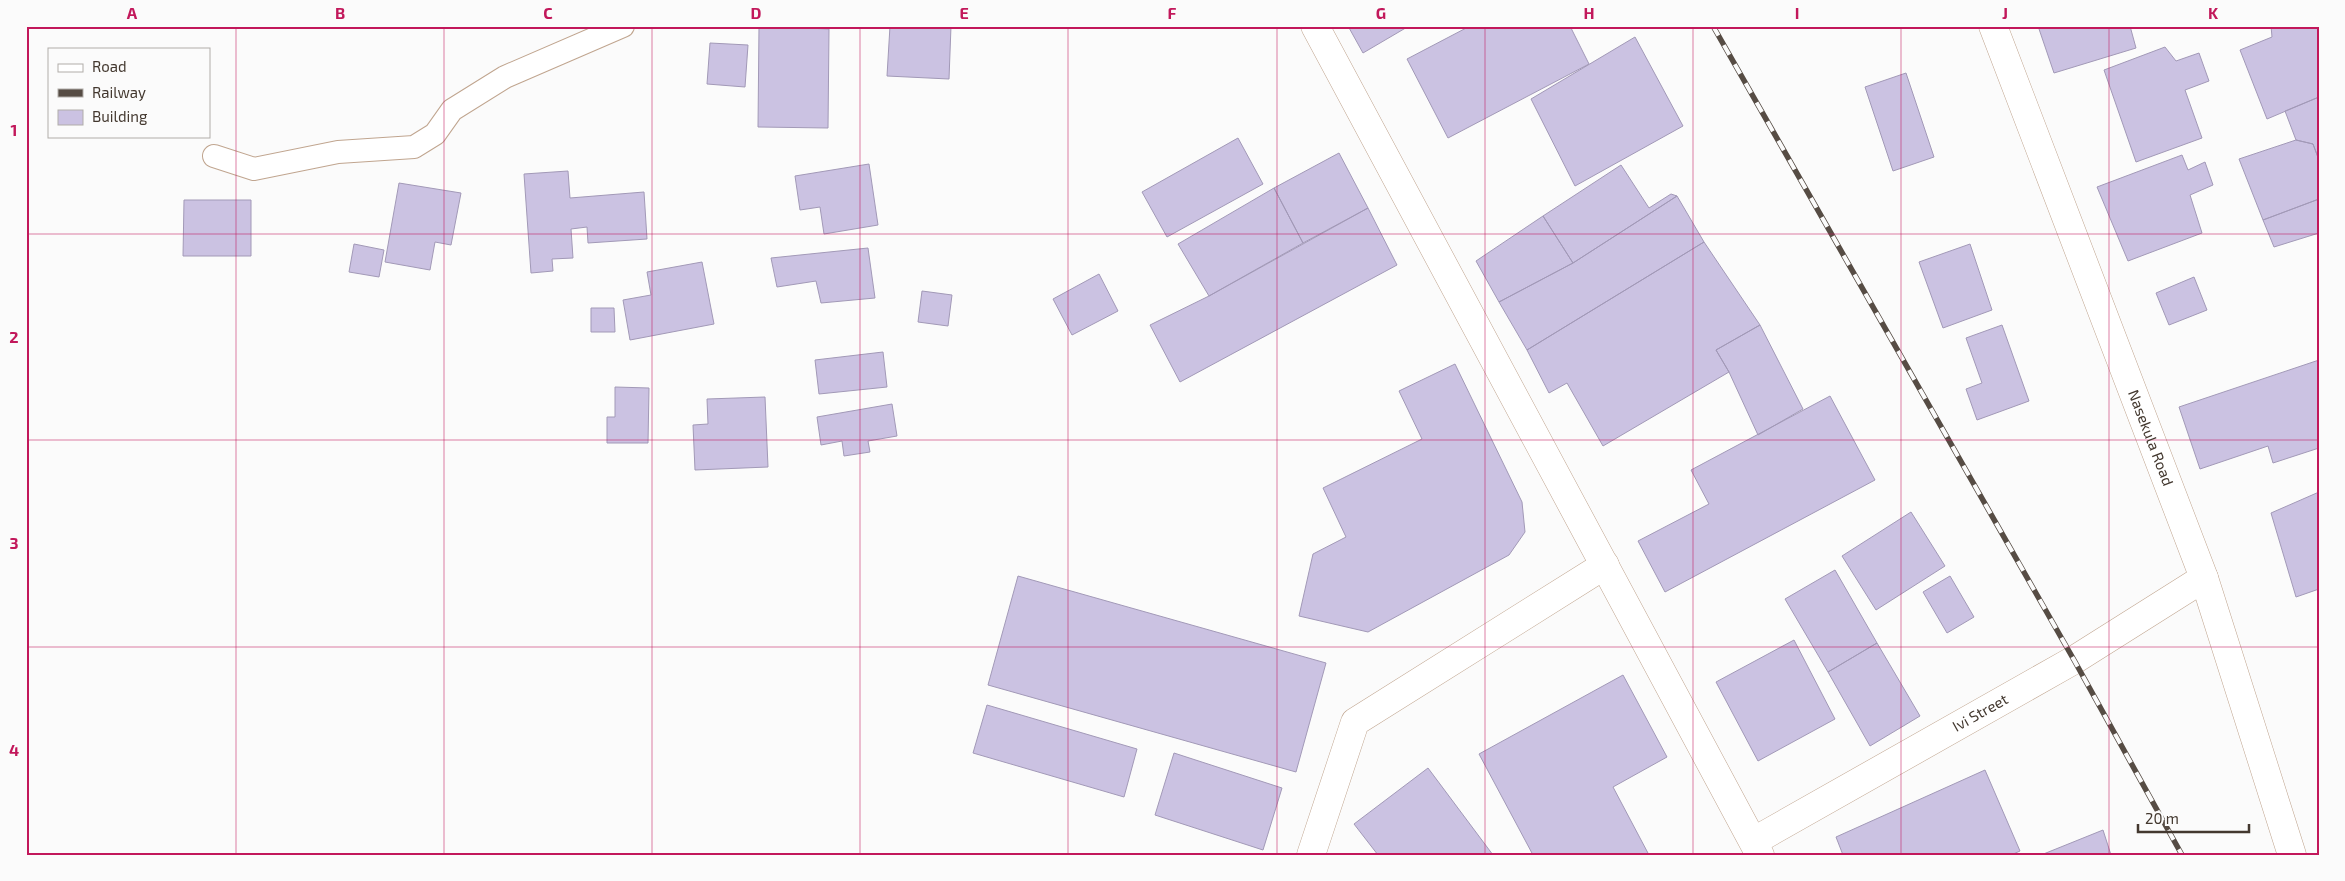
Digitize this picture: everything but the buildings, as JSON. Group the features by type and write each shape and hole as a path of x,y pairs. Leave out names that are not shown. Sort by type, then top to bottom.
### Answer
{"street":[{"path":"1315,26 1757,848"},
{"name":"Nasekula Road","path":"1993,26 2204,578 2292,855"},
{"path":"1311,855 1355,722 1605,566"},
{"name":"Ivi Street","path":"1757,848 2074,660 2204,578"}],"lane":[{"path":"214,156 254,169 338,152 414,147 435,134 452,110 505,77 622,26"}],"railway":[{"path":"1713,26 2074,660 2182,855"}]}
